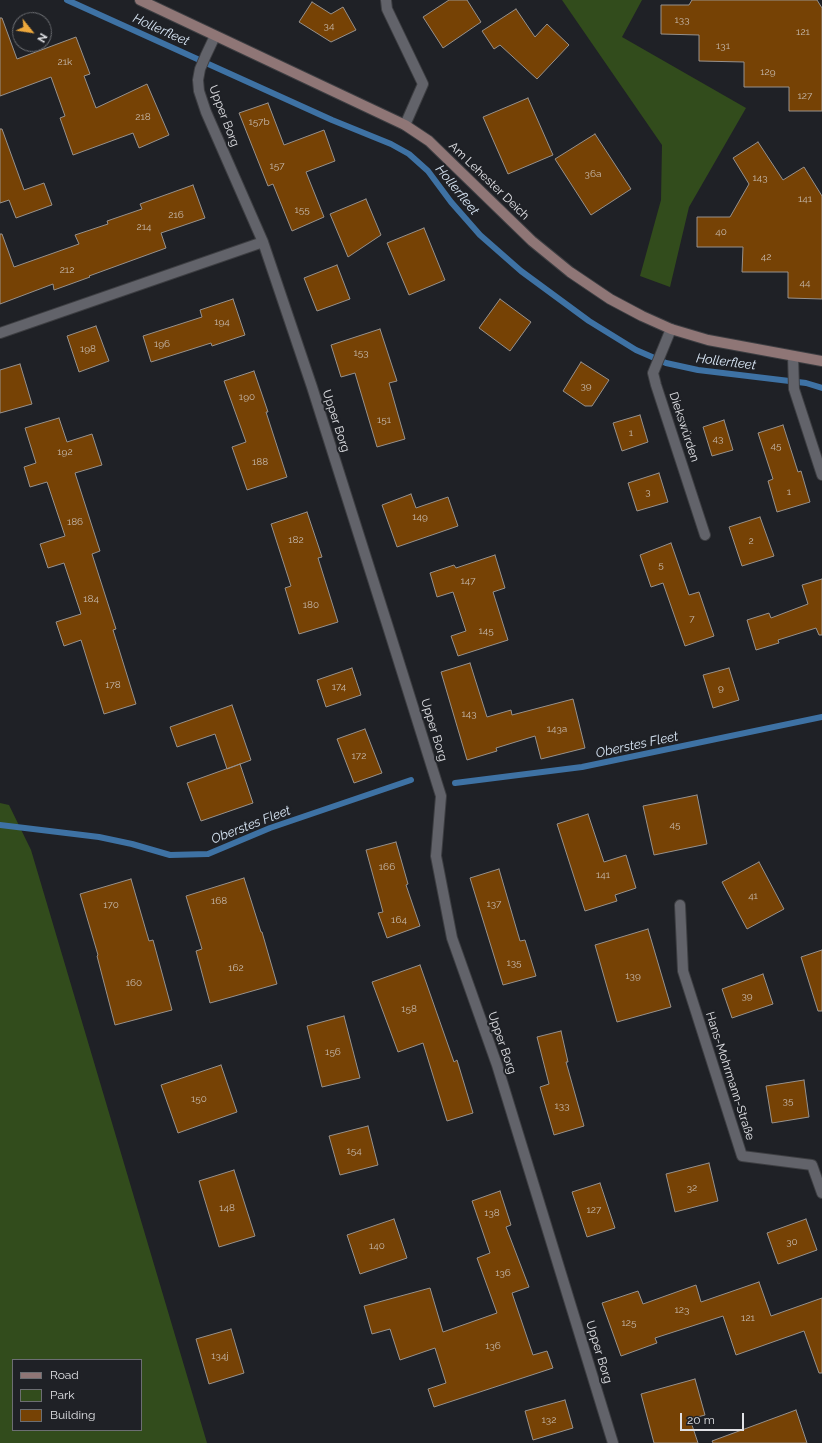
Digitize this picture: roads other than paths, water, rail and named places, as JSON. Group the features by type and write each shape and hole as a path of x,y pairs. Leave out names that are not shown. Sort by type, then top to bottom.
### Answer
{"street":[{"name":"Am Lehester Deich","path":"140,0 405,125 429,141 532,241 570,272 610,299 642,316 671,329 708,340 822,361"},
{"path":"386,0 387,9 423,84 405,125"},
{"name":"Upper Borg","path":"215,36 200,69 198,80 199,91 206,112 263,242 330,443 441,796 436,856 452,938 497,1065 613,1443"},
{"path":"0,333 263,242"},
{"name":"Diekswürden","path":"671,329 653,373 706,535"},
{"path":"793,356 794,389 822,475"},
{"name":"Hans-Mohrmann-Straße","path":"680,904 683,971 742,1156 812,1165 822,1193"}],"waterway":[{"name":"Hollerfleet","path":"67,0 332,120 391,144 409,154 428,171 451,202 480,235 521,271 589,321 636,350 666,363 698,370 806,383 822,388"},
{"name":"Oberstes Fleet","path":"455,783 582,767 822,717"},
{"name":"Oberstes Fleet","path":"0,825 99,837 132,844 170,855 208,854 270,828 411,780"}]}
